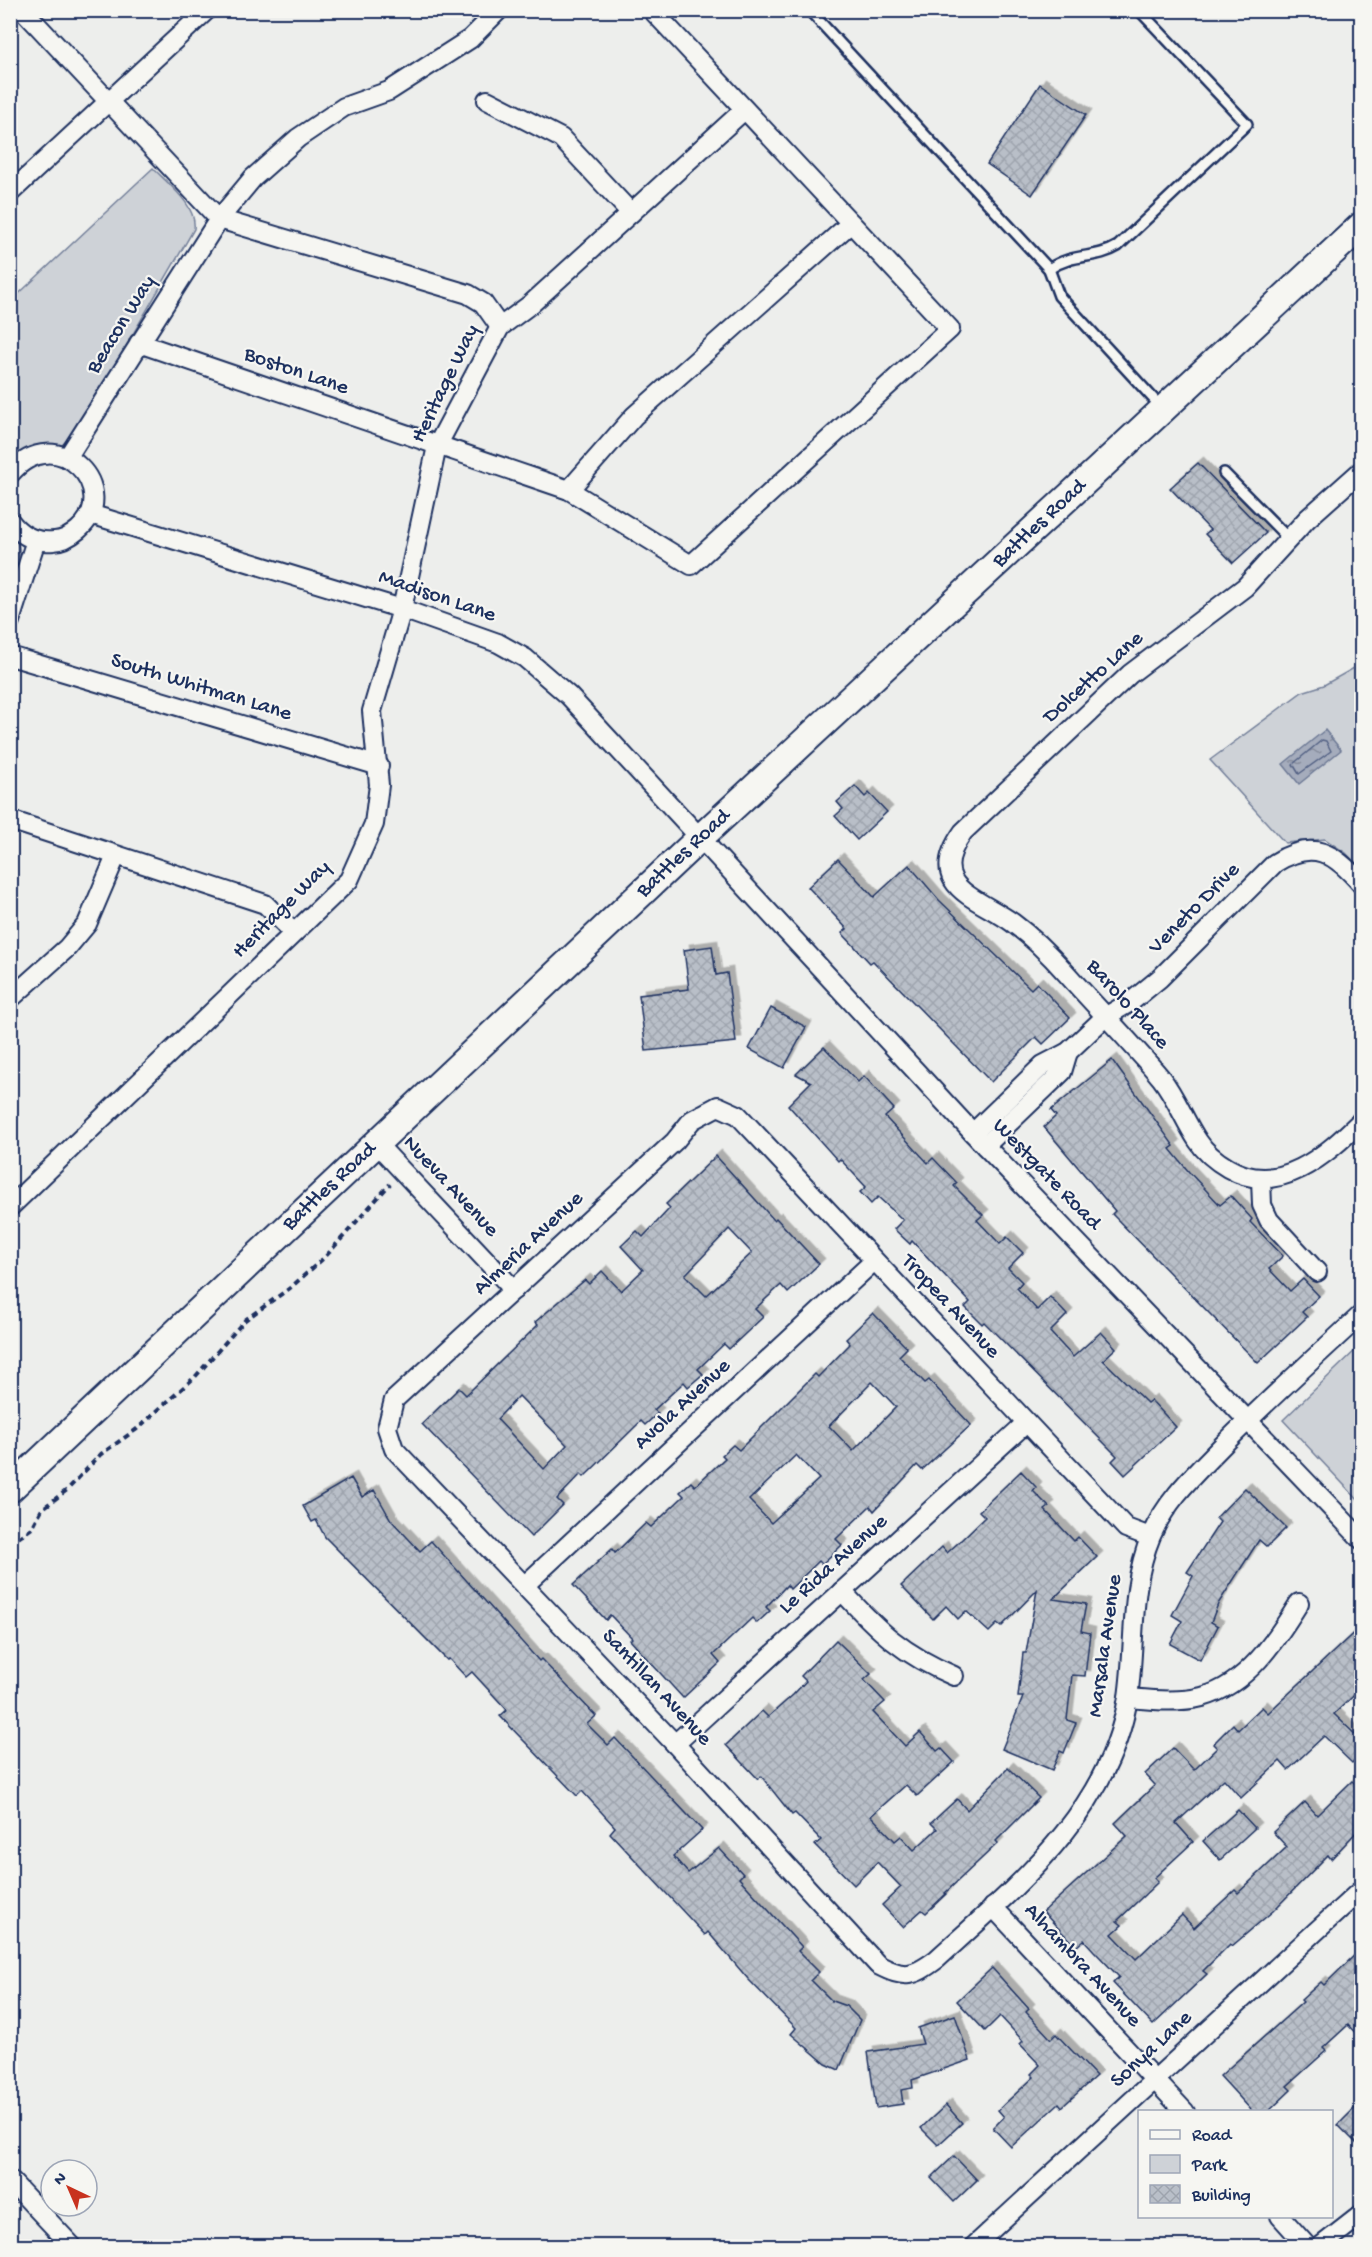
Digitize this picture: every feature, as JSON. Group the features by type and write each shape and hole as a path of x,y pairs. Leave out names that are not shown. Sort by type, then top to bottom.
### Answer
{"street":[{"path":"10,16 22,10 219,219 468,294 483,303 500,327"},
{"path":"10,193 110,103 207,10"},
{"name":"Beacon Way","path":"67,458 219,219 253,178 298,138 344,107 389,91 470,39 499,10"},
{"path":"569,490 634,416 851,223 652,10"},
{"path":"487,100 561,138 631,213"},
{"name":"Heritage Way","path":"10,1207 349,880 374,824 379,766 372,711 402,609 437,446 500,327 531,304 744,110"},
{"name":"Boston Lane","path":"139,343 569,490 691,565 950,329 851,223"},
{"name":"Battles Road","path":"10,1489 700,838 1362,225"},
{"path":"10,474 19,464 32,456 46,453 67,458 84,471 91,484 93,499 90,513 82,526 71,536 57,541 36,540 17,530 10,521"},
{"name":"Dolcetto Lane","path":"948,868 949,857 963,832 1130,674 1231,600 1333,494 1362,470"},
{"name":"Madison Lane","path":"90,513 402,609 498,643 525,658 569,696 700,838"},
{"path":"10,621 36,540"},
{"name":"South Whitman Lane","path":"10,656 379,766"},
{"path":"10,820 265,904 294,933"},
{"name":"Westgate Road","path":"700,838 979,1140 1362,1540"},
{"name":"Veneto Drive","path":"979,1140 1043,1065 1068,1052 1105,1017 1132,1001 1160,978 1275,863 1290,854 1318,850 1347,867 1362,885"},
{"path":"10,999 67,948 87,924 116,856"},
{"name":"Barolo Place","path":"948,868 956,885 968,897 1012,922 1034,940 1105,1017 1161,1079 1205,1149 1217,1162 1239,1174 1261,1179"},
{"name":"Tropea Avenue","path":"718,1106 738,1115 1126,1528 1150,1537"},
{"name":"Almeria Avenue","path":"387,1428 394,1400 675,1141 692,1120 718,1106"},
{"path":"1317,1272 1269,1220 1262,1205 1261,1179 1300,1170 1326,1153 1362,1120"},
{"name":"Nueva Avenue","path":"376,1143 514,1290"},
{"name":"Avola Avenue","path":"525,1585 874,1261"},
{"name":"Marsala Avenue","path":"898,1975 919,1972 1035,1868 1070,1828 1097,1786 1117,1737 1128,1698 1132,1620 1138,1577 1150,1537 1165,1509 1185,1483 1247,1421 1362,1314"},
{"name":"Le Rida Avenue","path":"675,1744 1026,1422"},
{"name":"Santillan Avenue","path":"387,1428 394,1449 675,1744 878,1965 898,1975"},
{"path":"842,1591 897,1646 921,1662 954,1676"},
{"path":"1128,1698 1164,1701 1202,1697 1238,1679 1277,1638 1299,1603"},
{"name":"Sonya Lane","path":"974,2247 1362,1889"},
{"name":"Alhambra Avenue","path":"993,1907 1183,2110"},
{"path":"10,2180 72,2247"},
{"path":"1321,2247 1362,2214"},
{"path":"1281,2218 1307,2247"}],"lane":[{"path":"809,10 1049,269 1059,296 1163,409"},
{"path":"1049,269 1071,257 1108,252 1118,246 1247,124 1139,10"},
{"path":"1224,473 1289,539"}],"path":[{"path":"10,1544 32,1528 42,1509 67,1490 101,1454 136,1430 195,1377 245,1320 290,1288 326,1256 423,1152"}],"green space":[{"path":"153,168 187,204 194,220 194,229 76,432 62,445 41,447 11,465 11,301"},
{"path":"11,531 19,545 20,553 11,593"},
{"path":"1361,664 1361,869 1346,853 1325,839 1285,843 1210,760 1302,692 1324,685"},
{"path":"1361,1345 1361,1503 1283,1420"}],"water":[{"path":"1325,730 1341,750 1299,784 1283,764"}],"building":[{"path":"1040,84 1086,115 1032,195 987,164"},
{"path":"1198,463 1266,533 1233,563 1205,534 1210,530 1170,488"},
{"path":"855,786 865,797 869,793 887,812 857,840 835,816 843,809 837,802"},
{"path":"838,859 874,897 909,865 939,900 1031,989 1037,983 1070,1018 1043,1044 1036,1037 991,1082 873,961 870,963 842,933 847,929 808,887"},
{"path":"712,946 716,975 727,973 736,1042 646,1051 639,995 689,989 684,950"},
{"path":"771,1008 806,1027 784,1068 749,1049"},
{"path":"824,1047 858,1082 864,1076 894,1109 885,1117 928,1163 933,1158 957,1183 954,1186 983,1215 977,1220 1000,1244 1007,1237 1023,1253 1008,1268 1022,1282 1017,1288 1037,1310 1050,1297 1067,1315 1050,1332 1073,1357 1101,1332 1116,1348 1103,1360 1147,1403 1151,1400 1176,1427 1125,1475 1112,1461 1117,1456 984,1322 982,1324 965,1307 970,1302 912,1241 910,1244 894,1229 903,1220 878,1197 871,1204 860,1192 866,1187 840,1159 838,1161 788,1105 811,1082 796,1074"},
{"path":"1112,1060 1174,1146 1170,1149 1189,1172 1220,1205 1231,1196 1252,1219 1250,1222 1283,1256 1269,1269 1290,1291 1303,1279 1319,1296 1302,1312 1307,1317 1258,1363 1112,1214 1115,1211 1044,1127 1056,1116 1051,1110"},
{"path":"716,1156 774,1220 776,1218 819,1264 788,1293 781,1285 755,1309 763,1317 729,1349 724,1344 698,1369 703,1374 688,1387 684,1382 654,1410 658,1413 645,1425 641,1421 584,1477 581,1474 557,1499 563,1505 531,1537 422,1424 459,1388 466,1395 538,1325 535,1322 585,1280 589,1284 602,1271 621,1291 643,1270 621,1246 637,1231 643,1237 670,1208 666,1204","holes":["729,1229 752,1253 706,1296 685,1275","519,1396 567,1445 544,1469 497,1419"]},
{"path":"873,1313 907,1348 899,1356 925,1383 929,1380 971,1425 922,1470 917,1465 874,1511 870,1506 836,1539 842,1545 822,1564 819,1561 790,1589 787,1585 766,1607 770,1611 757,1623 752,1618 713,1655 720,1663 683,1698 610,1615 606,1620 573,1585 612,1549 615,1553 646,1523 651,1527 684,1496 680,1492 691,1482 695,1486 725,1458 722,1455 733,1445 739,1450 815,1374 818,1377 850,1344 846,1339","holes":["872,1382 896,1407 853,1451 829,1426","796,1455 819,1479 771,1523 749,1500"]},
{"path":"1021,1471 1036,1487 1033,1491 1049,1507 1045,1510 1074,1541 1078,1537 1097,1557 1053,1599 1086,1604 1081,1631 1090,1633 1085,1676 1072,1675 1067,1720 1076,1723 1064,1753 1060,1751 1052,1770 1002,1749 1023,1697 1018,1697 1023,1653 1026,1653 1037,1590 1001,1627 997,1624 989,1632 966,1611 958,1619 946,1606 933,1619 901,1586 942,1547 947,1553 958,1543 985,1517 979,1511"},
{"path":"351,1478 362,1497 374,1490 391,1520 420,1551 431,1541 539,1661 541,1659 596,1716 587,1724 608,1745 615,1738 702,1830 673,1856 688,1873 719,1848 743,1874 739,1878 802,1947 798,1951 819,1972 811,1980 832,2001 846,2006 860,2020 839,2070 826,2064 791,2034 796,2028 748,1979 708,1932 705,1935 610,1833 615,1827 582,1791 577,1796 500,1716 507,1710 472,1672 466,1677 449,1659 447,1660 325,1537 316,1520 312,1522 303,1506"},
{"path":"1245,1488 1286,1528 1267,1547 1259,1540 1218,1604 1211,1622 1218,1626 1200,1660 1170,1644 1182,1621 1172,1615 1193,1576 1187,1572 1220,1522 1216,1518"},
{"path":"1362,1625 1362,1688 1334,1714 1362,1741 1362,1753 1352,1763 1324,1736 1288,1770 1280,1761 1241,1798 1224,1779 1176,1823 1193,1842 1154,1878 1158,1882 1117,1921 1122,1925 1112,1934 1136,1959 1182,1915 1194,1928 1235,1890 1238,1893 1287,1847 1273,1832 1305,1802 1317,1815 1352,1781 1362,1790 1362,1826 1331,1859 1328,1855 1273,1911 1232,1946 1230,1944 1203,1971 1207,1974 1153,2025 1113,1983 1119,1977 1084,1940 1076,1947 1043,1912 1127,1836 1115,1823 1155,1785 1145,1774 1173,1748 1194,1770 1217,1748 1213,1744 1233,1724 1238,1730 1262,1707 1268,1713"},
{"path":"836,1640 871,1674 864,1680 885,1702 873,1712 905,1746 920,1732 937,1751 941,1748 954,1762 917,1796 906,1785 871,1816 895,1841 901,1836 914,1850 937,1829 931,1823 957,1799 967,1810 1008,1768 1039,1798 996,1841 998,1843 926,1913 922,1910 903,1927 882,1905 901,1887 877,1862 854,1885 815,1845 821,1840 795,1813 792,1815 761,1776 758,1779 726,1745 762,1711 768,1717 793,1695 806,1681 801,1676"},
{"path":"1238,1810 1255,1828 1220,1860 1203,1841"},
{"path":"1362,1948 1362,2040 1348,2025 1323,2048 1326,2051 1287,2086 1291,2090 1270,2110 1251,2110 1220,2076 1303,2002 1301,2000 1321,1982 1324,1985"},
{"path":"992,1968 1029,2009 1026,2012 1051,2039 1056,2034 1096,2076 1062,2107 1059,2103 1011,2147 993,2128 1004,2117 998,2110 1034,2077 1031,2074 1040,2065 1020,2044 1023,2041 1000,2016 985,2031 957,2001"},
{"path":"955,2015 970,2060 912,2080 913,2088 901,2090 903,2104 876,2108 868,2052 923,2044 918,2028"},
{"path":"1362,2101 1362,2149 1338,2125"},
{"path":"946,2105 962,2123 938,2145 921,2128"},
{"path":"954,2156 977,2180 954,2202 931,2178"}]}
